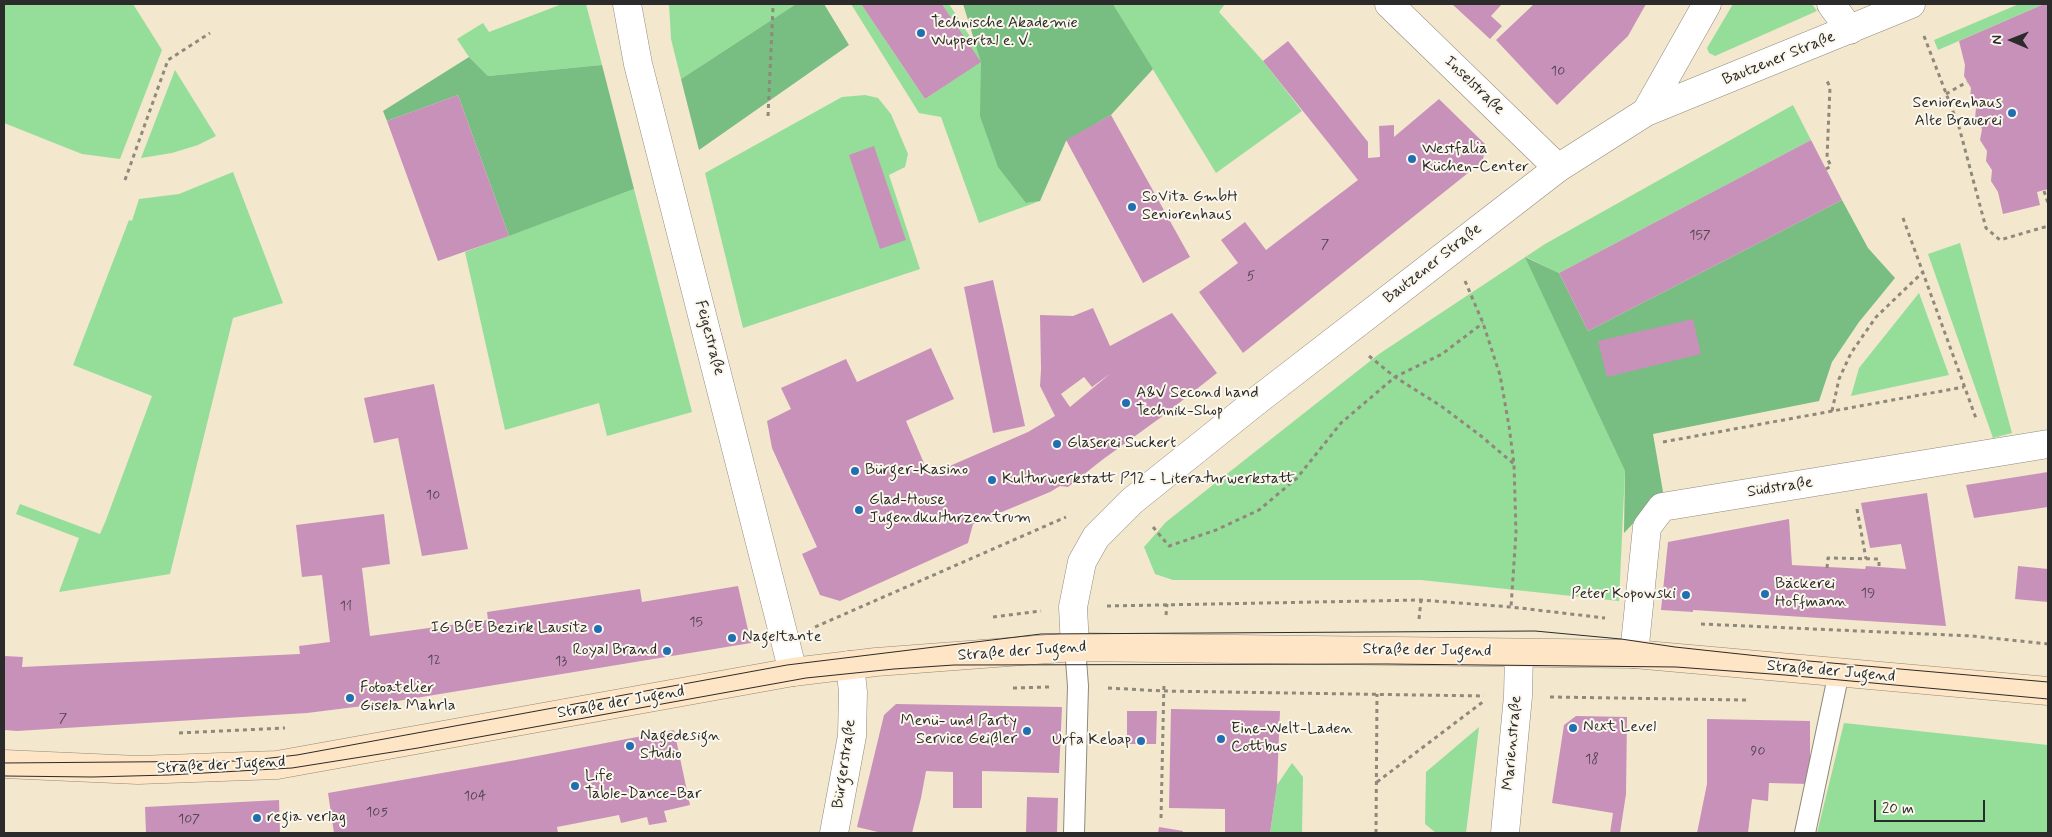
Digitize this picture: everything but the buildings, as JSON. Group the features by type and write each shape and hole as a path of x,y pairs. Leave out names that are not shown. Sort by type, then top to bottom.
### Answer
{"main road":[{"name":"Straße der Jugend","path":"4,764 138,770 277,766 793,672 850,665 1075,647 1634,654 2048,691"}],"street":[{"name":"Feigestraße","path":"627,4 638,64 793,672"},
{"name":"Inselstraße","path":"1389,4 1558,168"},
{"path":"1646,112 1707,4"},
{"path":"1831,4 1850,30"},
{"name":"Bautzener Straße","path":"1075,647 1073,607 1082,562 1096,537 1132,501 1254,403 1558,168 1646,112 1911,4"},
{"name":"Südstraße","path":"1634,654 1647,527 1662,507 2048,444"},
{"name":"Marienstraße","path":"1505,833 1504,696 1519,653"},
{"name":"Bürgerstraße","path":"834,833 852,736 853,692 850,665"}],"lane":[{"path":"1074,833 1078,686 1075,647"},
{"path":"1806,833 1838,672"}],"path":[{"path":"768,116 773,7 771,4"},
{"path":"125,180 168,60 210,33"},
{"path":"1924,36 1958,127 1986,228 2000,240 2048,226"},
{"path":"1826,79 1830,87 1827,158 1831,166 1826,169"},
{"path":"1946,94 1967,82"},
{"path":"2044,190 2048,203"},
{"path":"1903,218 1989,453"},
{"path":"1832,411 1839,378 1851,353 1876,318 1923,272"},
{"path":"1465,281 1484,323 1500,375 1514,464 1516,533 1511,607"},
{"path":"1151,525 1169,546 1216,530 1259,510 1297,478 1341,424 1395,377 1442,354 1484,323"},
{"path":"1366,354 1395,377 1441,406 1514,464"},
{"path":"1663,442 1964,387"},
{"path":"1851,476 1866,559"},
{"path":"815,627 1066,517"},
{"path":"1827,568 1828,558 1879,558 1879,567"},
{"path":"1073,607 1421,600 1511,607 1636,621"},
{"path":"1695,624 1972,636 2048,644"},
{"path":"1011,688 1078,686 1163,691 1753,700"},
{"path":"1161,818 1163,691"},
{"path":"1376,833 1377,694"},
{"path":"1377,782 1504,696"},
{"path":"178,733 294,726"}],"green space":[{"path":"4,4 133,4 162,50 120,159 82,154 4,123"},
{"path":"562,4 586,4 602,65 488,76 469,57 457,39 483,23 489,32"},
{"path":"669,4 796,4 681,79 671,39"},
{"path":"796,4 824,4 849,45 699,150 681,79"},
{"path":"851,4 861,4 925,99 980,62 942,4 949,4 987,63 1026,203 1040,201 979,223 941,117 919,113"},
{"path":"963,4 1113,4 1153,69 1111,115 1066,141 1040,201 1026,203 998,167 980,116 981,62"},
{"path":"1113,4 1225,4 1219,12 1263,61 1302,111 1216,173"},
{"path":"1733,4 1812,4 1817,11 1715,56 1709,53 1707,48"},
{"path":"2019,4 2044,4 1938,50 1934,40"},
{"path":"469,57 488,76 602,65 634,189 509,236 458,95 387,121 383,111"},
{"path":"175,70 216,136 198,145 172,153 141,158"},
{"path":"865,95 878,98 891,114 908,154 905,167 889,175 920,269 743,328 705,173 842,97"},
{"path":"1793,105 1811,140 1559,273 1526,257 1625,471 1619,601 1421,580 1173,580 1155,574 1144,547 1166,522 1379,354 1545,244"},
{"path":"233,172 283,303 233,318 170,574 59,592 79,538 16,514 20,504 100,534 106,520 152,396 73,365 129,220 132,221 139,199 179,194"},
{"path":"634,189 692,412 607,436 599,403 505,430 465,252"},
{"path":"1842,200 1868,248 1895,278 1859,322 1832,362 1819,401 1653,434 1663,492 1624,533 1625,471 1525,257 1559,273 1588,331"},
{"path":"1960,243 2012,433 1993,438 1928,254"},
{"path":"1919,293 1949,375 1851,396 1859,368"},
{"path":"1844,723 2048,745 2048,833 1817,833"},
{"path":"1479,727 1466,833 1436,833 1425,824 1426,772"},
{"path":"1292,763 1303,777 1302,833 1270,833 1277,785"}],"tram line":[{"path":"4,763 244,761 297,755 787,665 1041,634 1535,631 1621,639 1786,659 2048,682"},
{"path":"4,776 92,777 169,775 292,768 418,748 806,678 954,665 1386,664 1676,667 2048,699"}],"place":[{"name":"Technische Akademie Wuppertal e. V.","path":"921,33"},
{"name":"Seniorenhaus Alte Brauerei","path":"2012,113"},
{"name":"Westfalia Küchen-Center","path":"1412,159"},
{"name":"SoVita GmbH Seniorenhaus","path":"1132,207"},
{"name":"A&V Second hand Technik-Shop","path":"1126,403"},
{"name":"Glaserei Suckert","path":"1057,444"},
{"name":"Bürger-Kasino","path":"855,471"},
{"name":"Kulturwerkstatt P12 - Literaturwerkstatt","path":"992,480"},
{"name":"Glad-House Jugendkulturzentrum","path":"859,510"},
{"name":"Bäckerei Hoffmann","path":"1765,594"},
{"name":"Peter Kopowski","path":"1686,595"},
{"name":"IG BCE Bezirk Lausitz","path":"598,629"},
{"name":"Nageltante","path":"732,638"},
{"name":"Royal Brand","path":"667,651"},
{"name":"Fotoatelier Gisela Mahrla","path":"350,698"},
{"name":"Next Level","path":"1573,728"},
{"name":"Menü- und Party Service Geißler","path":"1027,731"},
{"name":"Eine-Welt-Laden Cottbus","path":"1221,739"},
{"name":"Urfa Kebap","path":"1141,741"},
{"name":"Nagedesign Studio","path":"630,746"},
{"name":"Life Table-Dance-Bar","path":"575,786"},
{"name":"regia verlag","path":"257,818"}]}
